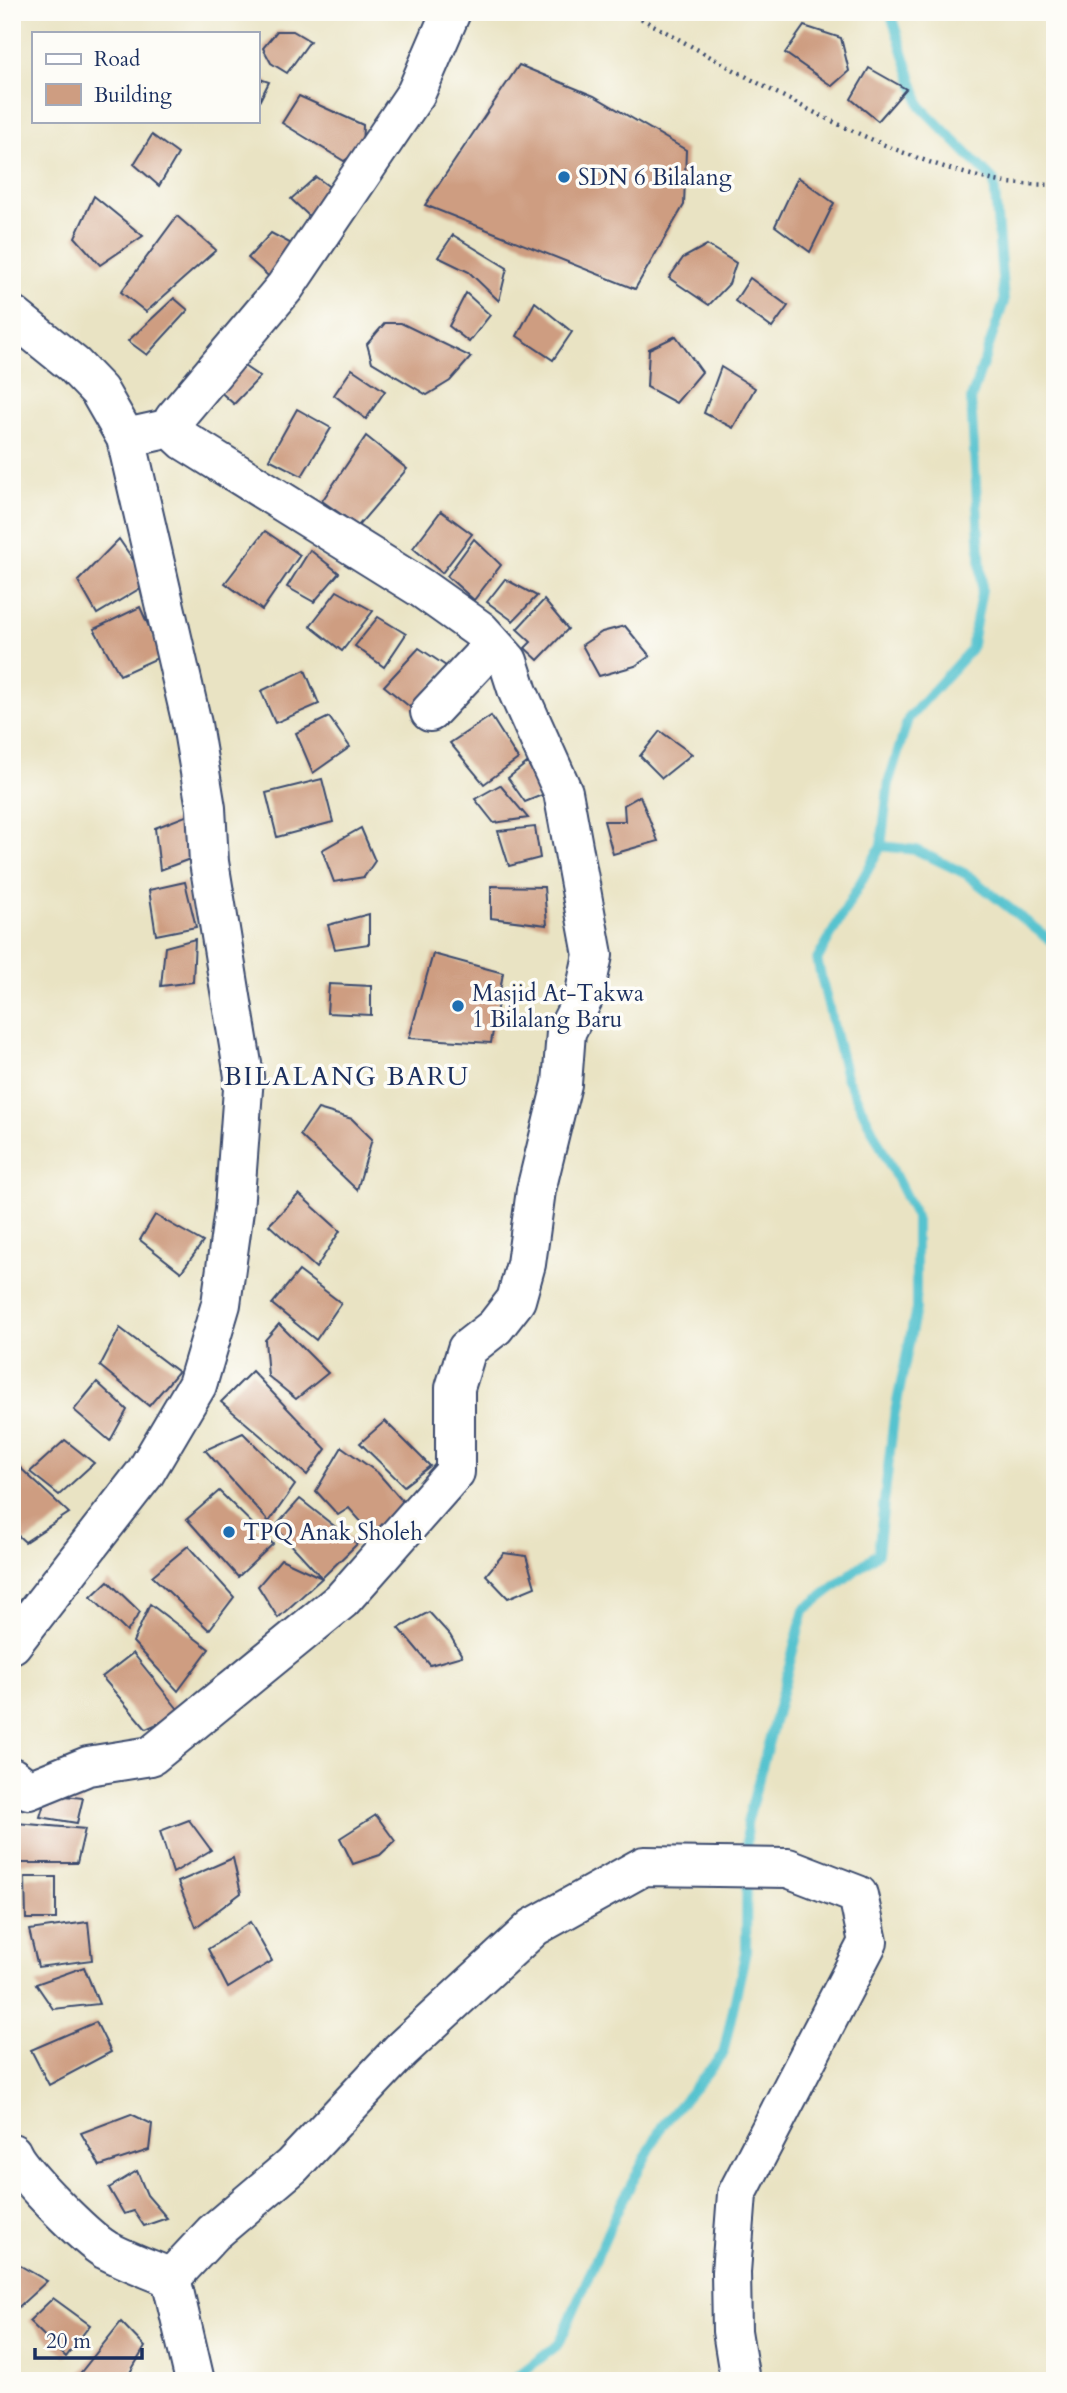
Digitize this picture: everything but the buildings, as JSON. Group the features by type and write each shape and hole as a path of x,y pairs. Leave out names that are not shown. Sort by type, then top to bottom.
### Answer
{"street":[{"path":"171,428 174,419 285,287 388,136 416,93 451,12"},
{"path":"12,315 74,365 99,391 126,438 192,724 206,808 209,862 244,1076 234,1210 221,1304 197,1385 145,1473 12,1644"},
{"path":"126,438 171,428"},
{"path":"12,1777 29,1790 89,1766 151,1756 342,1600 455,1472 455,1388 467,1349 495,1327 516,1300 526,1264 536,1190 562,1084 566,1032 584,997 593,955 564,792 518,692 508,661 480,630 421,588 186,441 171,428"},
{"path":"430,712 493,645"},
{"path":"171,2278 214,2233 292,2166 401,2050 534,1927 644,1866 788,1868 858,1895 868,1942 737,2194 732,2295 733,2331 740,2381"},
{"path":"12,2152 16,2162 36,2185 104,2249 171,2278"},
{"path":"171,2278 195,2381"}],"path":[{"path":"629,12 822,115 929,163 994,181 1055,185"}],"waterway":[{"path":"511,2381 559,2344 616,2213 662,2126 723,2054 746,1951 747,1823 804,1610 878,1553 894,1417 916,1309 916,1217 846,1077 817,960 881,846 889,781 908,719 971,649 982,589 971,399 1004,302 994,181 921,107 890,12"},
{"path":"881,846 916,850 966,874 1055,944"}],"place":[{"name":"SDN 6 Bilalang","path":"564,177"},
{"name":"Masjid At-Takwa 1 Bilalang Baru","path":"458,1006"},
{"name":"TPQ Anak Sholeh","path":"229,1532"}],"district":[{"name":"BILALANG BARU","path":"347,1076"}]}
